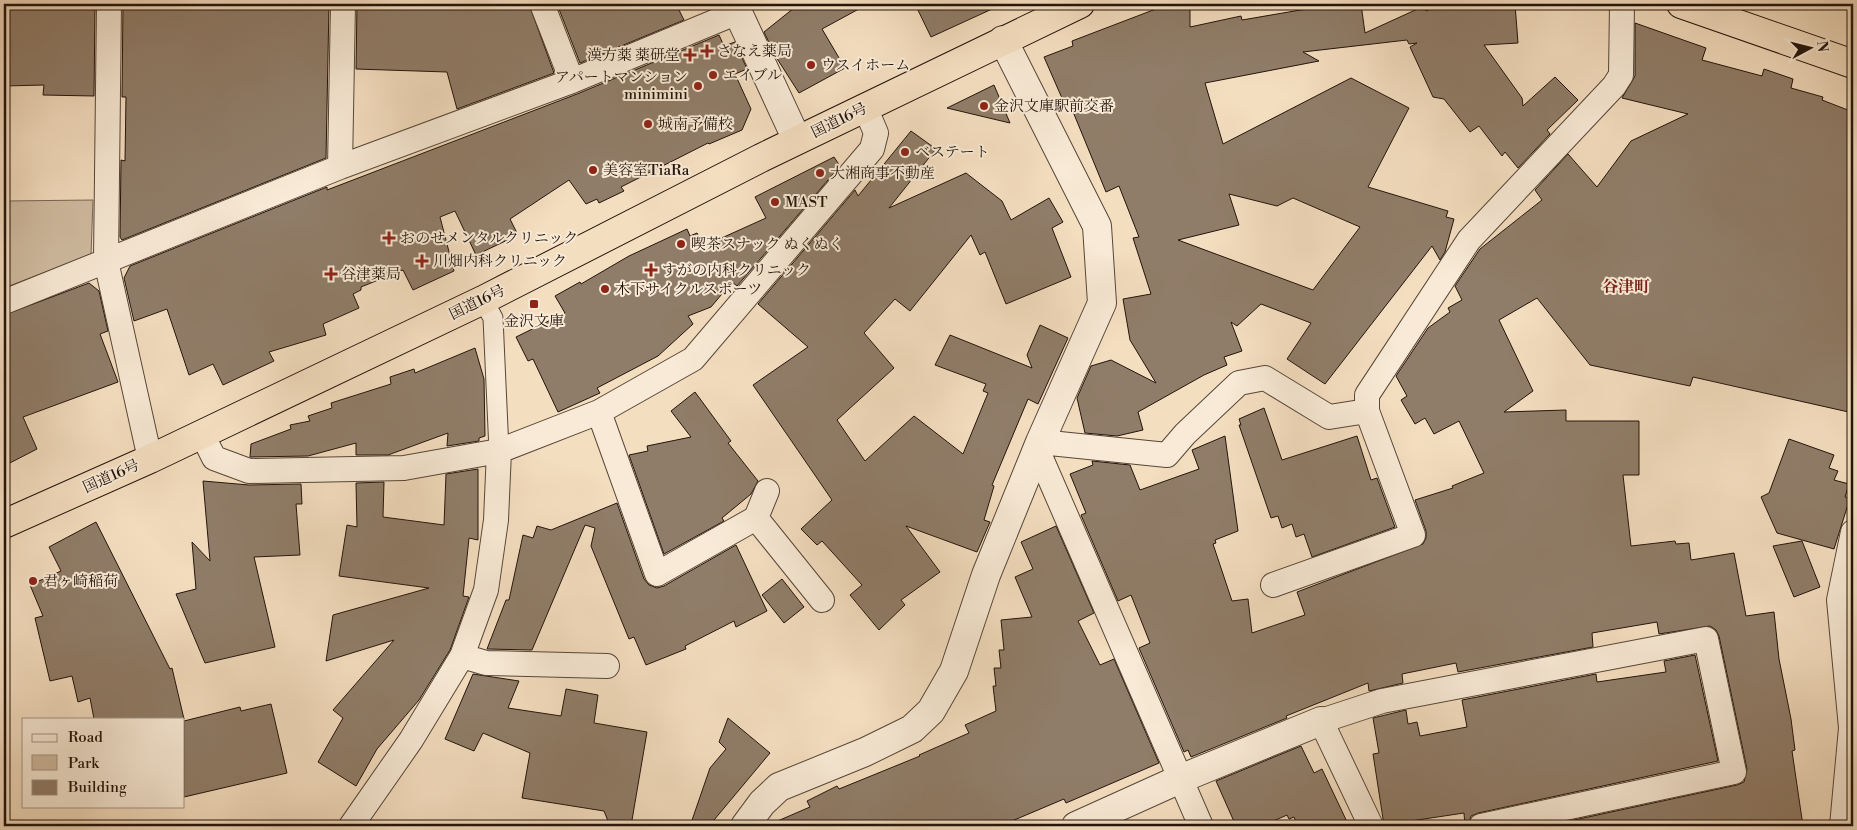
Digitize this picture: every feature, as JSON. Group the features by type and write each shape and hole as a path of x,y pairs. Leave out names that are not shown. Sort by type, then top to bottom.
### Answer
{"highway":[{"name":"国道16号","path":"4,524 150,459 483,300 797,140 1080,4"},
{"path":"1681,4 1853,64"}],"street":[{"path":"109,4 106,261 150,459"},
{"path":"340,167 343,4"},
{"path":"542,4 572,81"},
{"path":"1273,585 1413,535 1367,411 1367,394 1469,240 1614,86 1622,74 1622,4"},
{"path":"4,302 340,167 572,81 736,8 797,140"},
{"path":"745,826 762,803 779,788 865,752 912,729 931,710 954,671 986,575 1038,445 1102,303 1097,226 1003,40"},
{"path":"202,434 214,458 249,471 404,468 499,451 599,412 693,359 872,149 876,133 864,107"},
{"path":"351,826 411,740 462,656 486,590 496,520 499,451 493,318 483,300"},
{"path":"1038,445 1167,455 1185,434 1239,383 1265,378 1329,417 1367,411"},
{"path":"599,412 657,574 756,518 767,491"},
{"path":"1038,445 1201,826"},
{"path":"756,518 822,600"},
{"path":"1842,826 1852,728 1839,600 1853,532"},
{"path":"1076,826 1180,779 1321,721 1382,701 1706,639 1734,772 1482,826"},
{"path":"462,656 486,663 607,666"},
{"path":"1321,721 1371,826"}],"green space":[{"path":"93,200 91,255 4,288 4,201"}],"building":[{"path":"4,4 95,4 94,96 43,95 44,85 4,86"},
{"path":"123,4 329,4 326,158 122,240 120,237 121,160 125,161 126,97 122,97"},
{"path":"357,4 529,4 554,73 457,109 447,72 356,69"},
{"path":"557,4 676,4 684,20 580,63"},
{"path":"799,4 868,4 822,29 845,68 799,93 776,57 764,32"},
{"path":"915,4 1003,4 931,37"},
{"path":"1318,4 1361,4 1365,33 1424,6 1426,11 1442,4 1515,4 1518,43 1484,45 1522,98 1523,106 1555,77 1578,100 1547,130 1550,134 1518,168 1505,152 1502,156 1479,126 1470,132 1444,99 1433,97 1410,47 1417,43 1409,44 1407,40 1303,52 1319,61 1205,83 1223,144 1351,78 1409,108 1368,187 1448,211 1446,217 1454,219 1445,252 1440,260 1432,246 1325,384 1287,359 1311,323 1261,304 1237,326 1231,322 1242,351 1224,357 1227,365 1204,375 1138,412 1143,430 1117,436 1085,433 1077,398 1091,366 1111,360 1156,383 1130,340 1123,299 1151,294 1133,238 1139,237 1119,186 1106,192 1069,102 1065,105 1044,57 1073,46 1072,41 1161,7 1190,6 1190,27 1241,16 1242,20 1318,7","holes":["1229,194 1277,206 1293,198 1360,227 1313,290 1178,240 1239,225"]},
{"path":"1635,23 1706,48 1702,60 1762,76 1764,69 1793,79 1791,88 1823,97 1822,100 1853,112 1853,413 1693,377 1690,386 1590,365 1537,298 1499,320 1533,391 1504,412 1566,410 1566,421 1639,421 1639,475 1623,475 1631,546 1675,541 1676,544 1689,543 1691,560 1734,553 1746,616 1774,612 1779,659 1791,719 1795,750 1792,751 1803,826 1546,826 1744,782 1747,769 1719,636 1716,630 1710,626 1659,634 1657,622 1592,633 1593,647 1458,672 1456,663 1402,674 1403,683 1369,691 1368,683 1191,757 1188,750 1184,752 1139,648 1150,643 1131,595 1118,601 1081,515 1086,513 1070,474 1093,465 1092,461 1130,465 1140,490 1199,469 1192,450 1225,436 1238,531 1215,540 1216,543 1213,544 1232,601 1248,599 1252,633 1305,615 1297,592 1423,544 1426,538 1426,531 1415,500 1453,488 1452,486 1484,473 1459,421 1434,434 1425,418 1415,424 1401,400 1407,396 1396,376 1428,328 1450,312 1448,308 1462,300 1455,286 1480,249 1542,200 1535,190 1568,154 1597,187 1631,141 1688,114 1622,98 1635,76"},
{"path":"719,35 724,46 735,42 747,69 735,74 751,109 742,130 708,143 621,187 624,191 599,203 597,199 586,204 569,180 510,219 518,235 476,255 455,211 440,217 454,271 413,290 403,270 361,287 361,290 353,294 359,308 323,324 326,335 269,352 274,361 223,385 213,364 189,375 167,309 134,321 124,278 130,266 327,187 327,190 577,94"},
{"name":"金沢文庫駅前交番","path":"994,85 1010,123 947,108"},
{"path":"911,131 936,149 889,208 966,173 1002,201 1011,220 1049,198 1063,222 1052,228 1071,277 1006,304 985,252 980,255 971,235 910,311 895,299 864,333 894,368 837,420 865,461 914,416 963,454 988,393 983,391 986,384 935,365 950,335 1032,368 1027,355 1040,325 1068,338 1038,404 1028,399 992,485 994,486 984,520 990,522 977,552 906,526 940,572 901,600 905,605 879,630 850,595 862,585 822,541 817,545 801,529 832,500 753,385 808,347 758,304 855,190 858,196"},
{"path":"834,157 840,166 737,286 732,282 711,307 688,316 693,324 658,356 597,388 600,393 558,412 533,359 528,361 516,337 565,313 555,296 580,282 581,284 629,256 687,229 690,236 697,233 704,246 766,218 755,197"},
{"path":"89,283 99,291 108,331 100,334 118,382 23,417 37,449 4,466 4,315"},
{"path":"475,348 484,379 485,436 479,438 479,441 447,446 448,433 388,455 356,455 356,443 308,456 250,457 251,444 291,429 290,425 310,421 308,416 332,408 331,403 391,384 390,377 414,369 415,373"},
{"path":"695,392 731,441 728,443 758,481 751,494 722,518 724,521 664,554 629,455 648,451 647,446 691,437 671,411"},
{"path":"1264,408 1282,460 1357,436 1371,480 1377,478 1395,527 1312,557 1304,534 1296,537 1292,524 1282,528 1278,516 1271,518 1239,425 1241,425 1239,419"},
{"path":"1789,439 1834,455 1829,468 1838,471 1834,480 1849,484 1845,497 1850,498 1834,549 1777,533 1761,497 1769,493"},
{"path":"478,469 478,540 469,538 463,596 469,597 450,650 419,700 377,749 356,786 318,762 343,718 333,710 394,640 326,661 333,615 429,588 339,576 347,525 357,527 356,483 384,482 383,517 444,525 446,474"},
{"path":"203,481 249,485 301,484 302,504 296,504 300,555 254,557 275,647 205,663 176,594 196,589 192,542 210,561"},
{"path":"617,503 644,579 649,585 657,588 664,586 736,545 767,611 736,627 734,621 685,646 686,649 646,665 634,637 629,639 591,546 595,528 585,525 532,650 487,649 506,600 509,600 523,535 533,538 537,526 551,530"},
{"path":"96,522 170,669 172,668 184,718 94,718 90,698 78,702 72,676 50,681 35,618 43,616 30,585 61,571 49,547"},
{"path":"1056,526 1094,613 1078,621 1100,665 1114,659 1159,763 1066,803 1064,799 1000,826 766,826 810,807 807,801 837,786 839,789 920,756 969,733 965,725 996,711 993,686 996,686 994,668 1001,668 999,650 1004,650 1001,620 1032,617 1015,577 1033,569 1021,542"},
{"path":"1802,541 1820,587 1794,597 1773,546"},
{"path":"782,579 804,607 784,623 762,595"},
{"path":"1695,655 1718,761 1478,813 1471,816 1468,826 1465,826 1464,813 1384,825 1373,754 1379,753 1373,718 1406,710 1408,724 1417,722 1420,736 1467,727 1462,700 1596,674 1597,682 1666,672 1664,661"},
{"path":"473,674 519,681 508,708 561,716 566,689 598,695 594,723 647,732 631,826 610,826 604,811 522,798 530,753 483,733 474,751 445,739"},
{"path":"271,704 287,773 185,797 185,721 240,707 241,711"},
{"path":"728,718 770,753 709,826 690,826 710,768 726,749 719,742"},
{"path":"1301,746 1314,773 1322,769 1349,826 1298,826 1294,817 1289,819 1287,815 1262,826 1236,826 1216,781"}],"place":[{"name":"さなえ薬局","path":"707,51"},
{"name":"漢方薬 薬研堂","path":"690,55"},
{"name":"ウスイホーム","path":"811,65"},
{"name":"エイブル","path":"713,75"},
{"name":"アパートマンション minimini","path":"698,86"},
{"name":"金沢文庫駅前交番","path":"984,106"},
{"name":"城南予備校","path":"648,124"},
{"name":"ベステート","path":"905,152"},
{"name":"美容室TiaRa","path":"593,170"},
{"name":"大湘商事不動産","path":"820,173"},
{"name":"MAST","path":"775,202"},
{"name":"おのせメンタルクリニック","path":"389,238"},
{"name":"喫茶スナック ぬくぬく","path":"681,244"},
{"name":"川畑内科クリニック","path":"422,261"},
{"name":"すがの内科クリニック","path":"651,270"},
{"name":"谷津薬局","path":"331,274"},
{"name":"木下サイクルスポーツ","path":"605,289"},
{"name":"金沢文庫","path":"534,304"},
{"name":"君ヶ崎稲荷","path":"33,581"}],"district":[{"name":"谷津町","path":"1626,286"}]}
